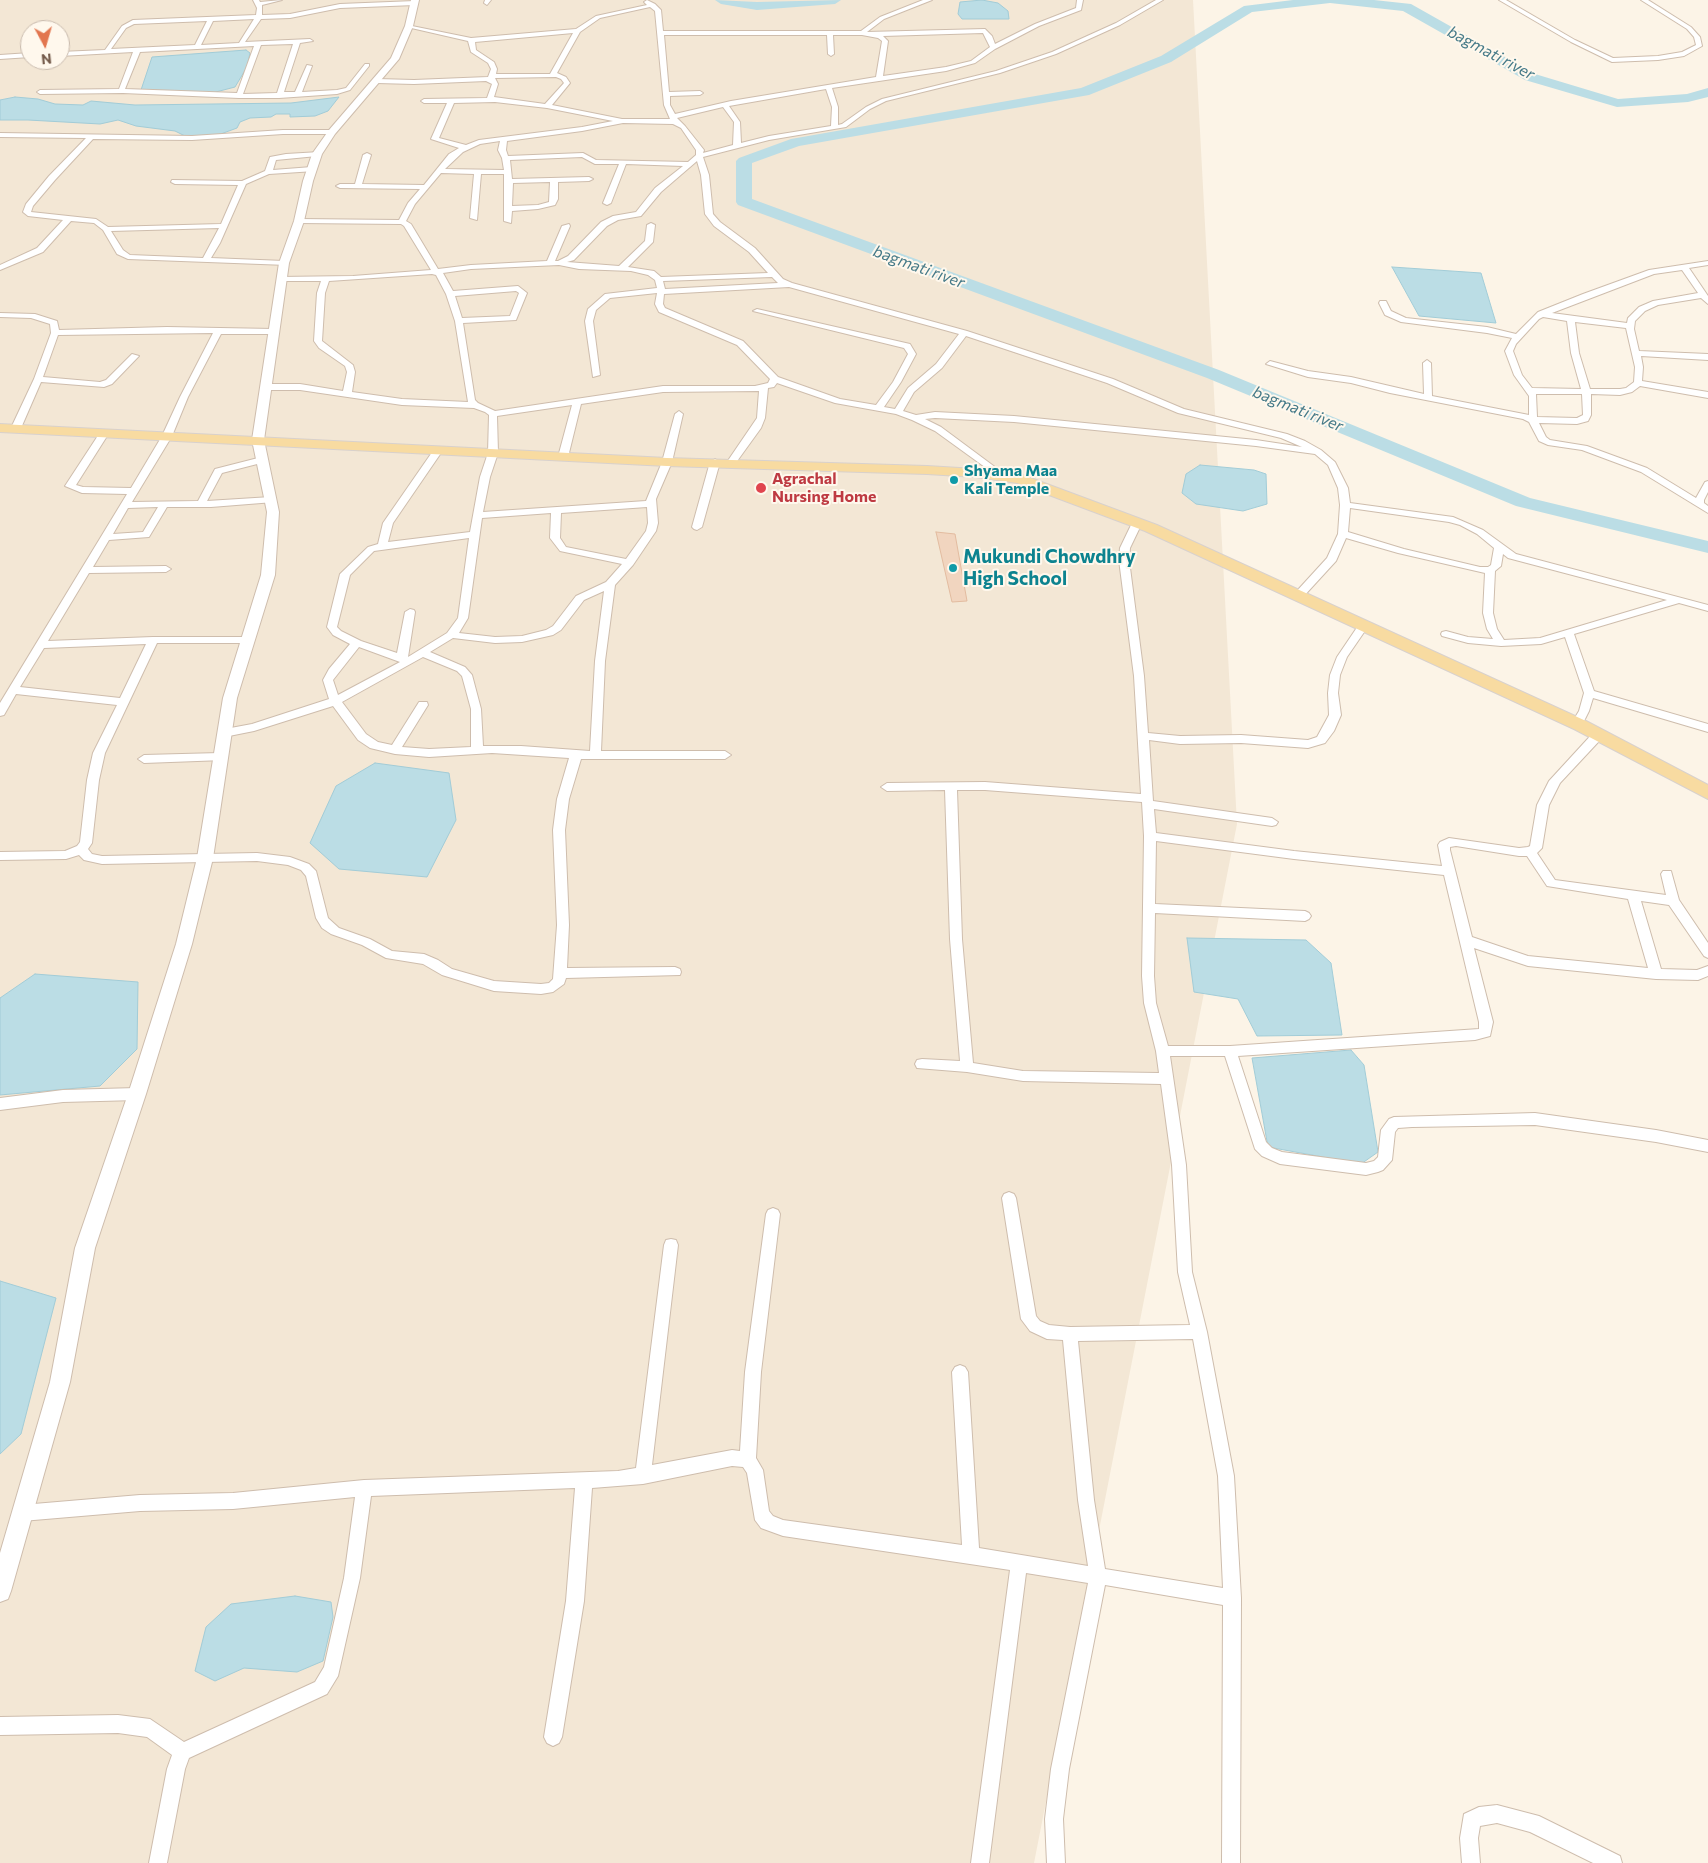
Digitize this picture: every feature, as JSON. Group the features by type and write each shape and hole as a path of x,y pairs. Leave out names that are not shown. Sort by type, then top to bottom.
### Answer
{"main road":[{"path":"0,428 667,462 732,462 928,470 1000,475 1020,479 1137,523 1299,595 1577,724 1708,793"}],"street":[{"path":"241,44 259,17 258,2 279,0"},
{"path":"642,0 658,10 667,105 674,120 683,127 700,150 709,214 712,219 752,250 780,281 788,285 964,333 1110,381 1182,411 1284,436 1318,452 1332,464 1343,488 1345,505 1343,534 1332,559 1299,595"},
{"path":"862,33 882,18 929,0"},
{"path":"402,222 412,203 452,156 479,142 582,129 624,121 674,120 725,104 965,64 1037,25 1079,10 1080,0"},
{"path":"555,264 571,258 604,224 616,218 638,214 658,190 700,156 769,138 849,124 868,108 884,100 951,85 1042,58 1118,24 1160,0"},
{"path":"1502,0 1573,41 1612,60 1658,58 1684,54 1699,46 1697,37 1689,28 1644,0"},
{"path":"0,1591 4,1562 22,1513 60,1382 85,1248 137,1094 184,944 205,858 230,698 268,575 273,512 258,440 284,264 299,221 312,169 318,154 332,132 378,81 395,59 409,26 415,2 340,6 290,16 127,24 106,51"},
{"path":"554,76 578,31 598,17 653,6"},
{"path":"196,47 210,19"},
{"path":"409,26 471,40 578,31"},
{"path":"661,33 874,34 985,31 990,36 993,48"},
{"path":"830,34 831,54"},
{"path":"874,34 880,36 885,41 879,78"},
{"path":"471,40 473,51 492,62 494,69 492,78 495,84 490,99 494,100"},
{"path":"70,53 310,41"},
{"path":"279,96 298,42"},
{"path":"239,96 258,44"},
{"path":"123,91 122,89 137,50"},
{"path":"0,57 20,56"},
{"path":"40,92 123,91 239,96 297,95 344,91 348,89 367,65"},
{"path":"297,95 309,66"},
{"path":"378,81 554,76 564,78 567,83 547,106"},
{"path":"829,88 835,107 834,127"},
{"path":"666,94 700,93"},
{"path":"424,101 494,100 547,106 624,121"},
{"path":"451,101 436,139 465,148"},
{"path":"725,104 738,126 737,147"},
{"path":"0,135 192,138 283,132 332,132"},
{"path":"91,137 52,178 29,206 27,212 33,216 96,221 106,229 123,256 284,264"},
{"path":"504,139 502,150 506,158 508,177 508,222"},
{"path":"268,172 273,159 286,156 318,154"},
{"path":"358,186 367,155"},
{"path":"506,158 583,155 596,162 691,164"},
{"path":"607,203 623,162"},
{"path":"175,182 244,183 268,172 312,169"},
{"path":"439,171 478,172 508,177 554,180 589,179"},
{"path":"474,218 478,172"},
{"path":"508,209 538,207 552,203 554,199 554,180"},
{"path":"205,261 244,183"},
{"path":"340,186 426,187"},
{"path":"0,268 23,260 40,250 69,218"},
{"path":"299,221 402,222 406,224 450,294 460,320 471,400 475,405"},
{"path":"622,268 649,242 651,225"},
{"path":"106,229 224,226"},
{"path":"555,264 566,226"},
{"path":"1708,263 1652,272 1541,314 1518,337 1509,351 1510,358 1518,375 1533,396 1533,420 1542,439 1548,442 1584,448 1644,470 1708,510"},
{"path":"282,280 436,272 471,267 555,264 579,267 622,268 651,272 660,279 775,276"},
{"path":"1638,383 1639,368 1631,320 1642,309 1656,303 1705,298 1684,267"},
{"path":"326,279 321,294 318,341 322,346 349,365 351,372 347,393"},
{"path":"660,279 658,304 662,310 740,344 775,379 838,401 898,412 915,418 938,429 1000,475"},
{"path":"596,376 589,321 592,309 602,300 615,294 788,285"},
{"path":"450,294 518,288 523,293 513,318 460,320"},
{"path":"1383,303 1388,312 1404,320 1487,330 1518,337"},
{"path":"757,311 908,346 912,354 897,382 878,409"},
{"path":"1541,314 1571,320 1631,326"},
{"path":"0,315 32,316 54,323 55,332 38,379 16,428"},
{"path":"1270,364 1308,374 1351,380 1533,420 1582,420 1587,412 1586,392 1574,353 1571,320"},
{"path":"55,332 218,330 273,332"},
{"path":"0,712 167,436 184,397 218,330"},
{"path":"898,412 911,390 939,366 964,333"},
{"path":"1635,353 1708,357"},
{"path":"38,379 101,385 109,382 135,356"},
{"path":"1427,363 1428,396"},
{"path":"265,387 300,387 402,402 475,405 493,414 663,389 764,388 771,385 775,379"},
{"path":"1530,391 1620,392 1629,390 1638,383 1708,395"},
{"path":"732,462 759,423 764,388"},
{"path":"563,456 577,402"},
{"path":"224,732 254,727 335,701 404,659 422,652 451,635 463,618 484,477 493,453 493,414"},
{"path":"451,635 495,640 522,639 549,632 557,628 580,598 610,584 629,563 651,531 653,523 651,504 654,488 667,462 679,414"},
{"path":"915,418 935,415 1014,420 1256,443 1318,452"},
{"path":"104,433 70,486 82,490 134,491"},
{"path":"382,546 388,523 438,450"},
{"path":"201,504 218,471 262,460"},
{"path":"697,527 715,462"},
{"path":"1699,504 1699,500 1708,484"},
{"path":"126,505 201,504 271,500"},
{"path":"478,515 651,504"},
{"path":"106,537 146,535 164,505"},
{"path":"1345,505 1450,519 1480,532 1512,556 1708,608"},
{"path":"556,510 555,538 563,549 629,563"},
{"path":"1137,523 1125,548 1124,560 1139,676 1150,836 1148,976 1150,1003 1163,1051 1179,1165 1185,1272 1199,1332 1226,1476 1232,1598 1231,1863"},
{"path":"404,659 356,643 337,633 332,627 341,585 346,574 371,549 475,534"},
{"path":"1343,534 1401,551 1480,570 1490,570 1496,566 1499,548"},
{"path":"86,570 166,569"},
{"path":"1490,570 1488,613 1492,629 1501,643"},
{"path":"595,756 600,661 610,584"},
{"path":"1446,634 1468,640 1501,643 1541,641 1678,600"},
{"path":"404,659 410,612"},
{"path":"1142,736 1180,740 1240,739 1308,744 1321,740 1328,731 1334,715 1334,684 1342,657 1364,625"},
{"path":"1569,634 1589,693 1584,711 1577,724"},
{"path":"41,645 153,640 248,640"},
{"path":"0,856 66,855 81,849 86,843 92,780 99,753 153,640"},
{"path":"356,643 330,676 330,686 335,701 362,736 374,745 395,750 429,753 521,750 595,756 725,755"},
{"path":"422,652 461,670 467,676 476,709 477,750"},
{"path":"13,690 124,702"},
{"path":"1589,693 1708,728"},
{"path":"395,750 423,704"},
{"path":"1163,1051 1230,1051 1475,1035 1485,1032 1486,1022 1465,940 1444,845 1449,842 1456,842 1519,852 1530,851 1536,848 1542,805 1555,781 1598,735"},
{"path":"81,849 88,857 102,860 258,857 290,861 305,867 312,874 322,918 326,925 335,931 366,942 390,955 424,960 466,979 494,986 521,989 553,987 559,981 563,925 559,830 563,799 576,755"},
{"path":"144,759 220,758"},
{"path":"887,787 985,786 1147,801 1272,822"},
{"path":"951,787 956,939 967,1067"},
{"path":"1150,836 1294,855 1449,871"},
{"path":"1530,851 1551,883 1558,886 1673,901"},
{"path":"1668,874 1673,901 1708,953"},
{"path":"1633,895 1656,974"},
{"path":"1149,908 1305,916"},
{"path":"1465,940 1528,961 1656,974 1698,974 1708,971"},
{"path":"560,972 675,972"},
{"path":"1230,1051 1260,1146 1267,1152 1280,1158 1366,1169 1378,1166 1385,1160 1388,1130 1394,1123 1412,1121 1535,1119 1656,1136 1708,1146"},
{"path":"922,1064 967,1067 1023,1076 1167,1078"},
{"path":"0,1104 63,1096 137,1094"},
{"path":"1010,1198 1029,1319 1035,1326 1047,1332 1070,1334 1199,1332"},
{"path":"773,1214 754,1372 748,1460 755,1470 761,1514 767,1522 783,1528 971,1555 1232,1598"},
{"path":"643,1476 670,1245"},
{"path":"1056,1863 1054,1819 1060,1769 1098,1576 1086,1500 1070,1334"},
{"path":"960,1372 971,1555"},
{"path":"22,1513 140,1503 233,1501 364,1488 618,1479 643,1476 732,1458 748,1460"},
{"path":"553,1737 576,1601 584,1480"},
{"path":"158,1863 176,1769 182,1752 322,1688 332,1670 352,1578 364,1488"},
{"path":"980,1863 1020,1563"},
{"path":"0,1726 118,1724 150,1728 182,1752"},
{"path":"1471,1863 1468,1838 1471,1821 1479,1816 1497,1814 1532,1824 1613,1863"}],"shaded area":[{"path":"0,0 1193,0 1237,824 1034,1863 0,1863"}],"water":[{"path":"982,0 998,3 1008,11 1009,19 962,19 958,14 960,2"},
{"path":"246,50 250,53 247,67 235,87 212,93 141,90 152,57"},
{"path":"15,97 38,99 55,104 83,105 91,101 135,105 291,103 339,97 328,111 315,116 290,117 290,114 276,114 271,117 250,118 240,122 237,128 218,135 185,136 175,131 136,126 118,120 100,124 0,120 0,100"},
{"path":"1392,267 1481,273 1496,323 1419,316"},
{"path":"1200,465 1254,470 1266,474 1267,504 1243,511 1196,504 1182,493 1186,474"},
{"path":"375,763 449,773 456,820 427,877 339,869 310,843 336,786"},
{"path":"1187,938 1306,940 1331,963 1342,1035 1257,1036 1238,999 1194,992"},
{"path":"35,974 138,982 137,1049 100,1086 0,1095 0,998"},
{"path":"1351,1050 1364,1065 1378,1152 1361,1164 1268,1147 1252,1058"},
{"path":"0,1281 56,1298 21,1434 0,1454"},
{"path":"295,1596 331,1602 333,1617 323,1661 297,1672 244,1668 215,1681 195,1671 206,1627 231,1604"}],"building":[{"name":"Mukundi Chowdhry High School","path":"936,532 955,534 967,601 952,602"}],"waterway":[{"name":"bagmati river","path":"721,0 757,6 835,0"},
{"name":"bagmati river","path":"1326,0 1249,9 1166,59 1084,92 796,142 744,161 744,202 1213,374 1523,502 1708,547"},
{"name":"bagmati river","path":"1335,0 1406,7 1530,77 1617,103 1688,98 1708,92"}],"place":[{"name":"Shyama Maa Kali Temple","path":"954,480"},
{"name":"Agrachal Nursing Home","path":"761,488"},
{"name":"Mukundi Chowdhry High School","path":"953,568"}]}
